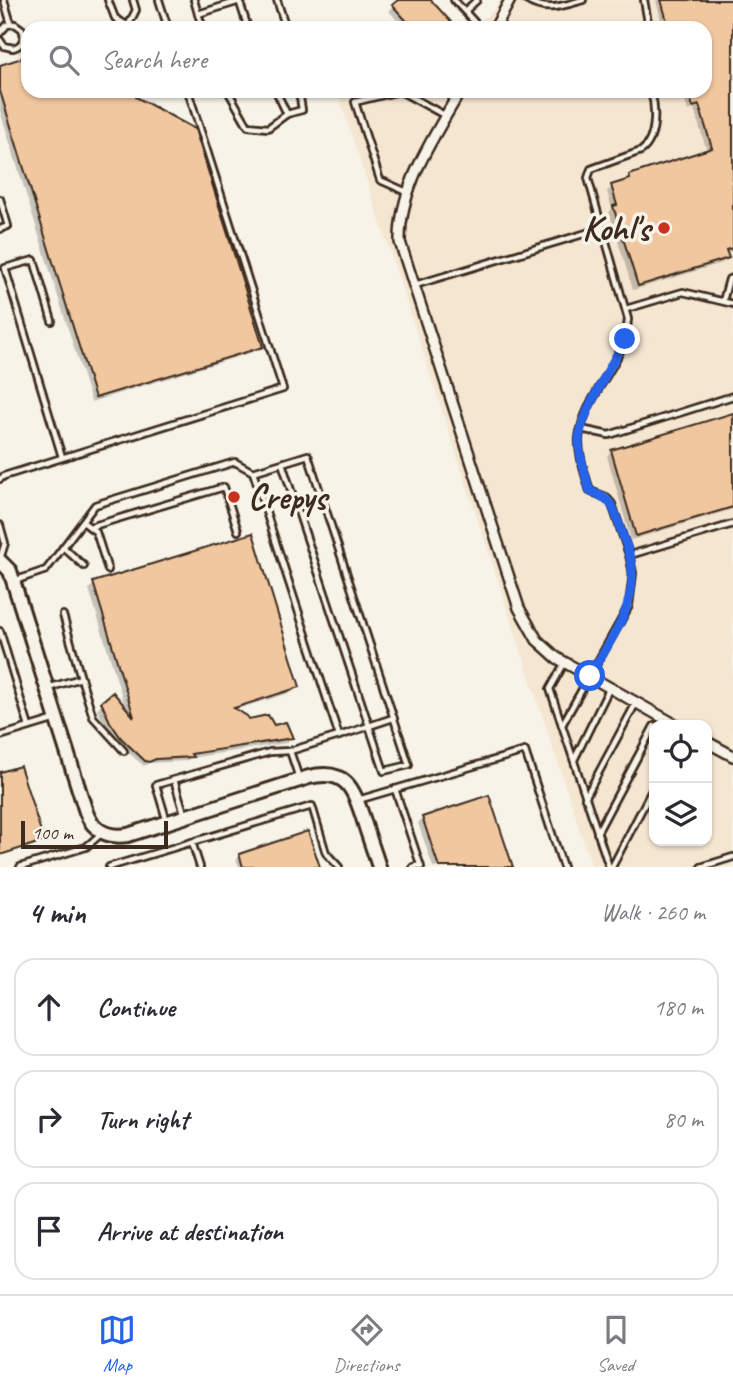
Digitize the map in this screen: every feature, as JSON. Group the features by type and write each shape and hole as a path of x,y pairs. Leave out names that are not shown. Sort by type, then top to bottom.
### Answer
{"street":[{"path":"499,21 510,0"},
{"path":"455,98 407,192 399,228 400,242 519,608 537,640 565,662 636,703 654,720"},
{"path":"0,560 10,571 89,819 103,833 121,836 320,775 341,778 350,785 379,867"},
{"path":"712,745 733,756"}],"lane":[{"path":"108,0 115,18 120,21"},
{"path":"130,21 136,10 133,0"},
{"path":"159,0 166,21"},
{"path":"194,0 200,21"},
{"path":"198,14 240,0 246,21"},
{"path":"277,0 284,21"},
{"path":"454,0 474,21"},
{"path":"465,11 477,0"},
{"path":"526,0 537,7 558,7 579,1"},
{"path":"644,0 648,21"},
{"path":"3,2 11,24"},
{"path":"0,33 3,27 11,24 21,29"},
{"path":"0,40 4,46 13,48 21,43"},
{"path":"0,479 4,475 283,389 190,98"},
{"path":"232,98 248,126 268,128 287,114 302,110 300,98"},
{"path":"279,98 287,114"},
{"path":"371,98 355,102 380,180 407,192"},
{"path":"413,98 446,116"},
{"path":"562,726 629,606 632,573 629,555 612,504 606,497 590,491 579,442 581,429 625,339 628,319 588,178 591,169 641,152 648,146 652,137 651,98"},
{"path":"0,199 8,226 0,229"},
{"path":"414,285 603,228"},
{"path":"52,321 34,260 5,268 62,457"},
{"path":"723,301 729,279 733,278"},
{"path":"626,309 683,292 733,304"},
{"path":"581,429 609,435 733,396"},
{"path":"253,472 282,463 308,456 409,765 384,771 282,463"},
{"path":"13,581 46,570 95,505 235,462 253,472 339,736"},
{"path":"90,527 224,487 238,531"},
{"path":"83,522 96,532 108,570"},
{"path":"629,555 733,524"},
{"path":"0,525 5,543 0,560"},
{"path":"63,547 84,566"},
{"path":"63,615 93,717 124,751"},
{"path":"0,631 29,727"},
{"path":"565,662 550,689 610,867"},
{"path":"47,688 81,678"},
{"path":"573,761 610,688"},
{"path":"585,797 636,703"},
{"path":"0,736 57,718"},
{"path":"167,822 156,785 270,752 290,751 393,718"},
{"path":"597,833 649,735"},
{"path":"290,751 299,780"},
{"path":"357,800 525,751 563,867"},
{"path":"174,780 186,816"},
{"path":"395,789 421,866 413,867"},
{"path":"610,867 649,795"},
{"path":"109,867 312,806 326,853 339,867"},
{"path":"20,867 86,847 103,833"},
{"path":"192,842 200,867"},
{"path":"701,867 733,857"}],"shaded area":[{"path":"500,0 733,0 733,867 592,867 339,98 712,98 712,21 481,21 494,10"}],"building":[{"path":"398,0 431,0 450,21 407,21 392,5"},
{"path":"661,0 733,0 733,248 726,250 729,258 638,286 613,206 617,205 611,185 630,179 629,175 712,148 699,105 693,107 690,98 712,98 712,21 667,21"},
{"path":"21,58 21,98 138,98 195,129 263,347 95,398 0,91 0,65"},
{"path":"733,413 733,507 636,536 611,450"},
{"path":"253,533 300,687 234,708 249,719 268,715 274,725 286,722 293,738 191,754 193,757 145,761 121,738 101,702 113,692 134,717 93,582"},
{"path":"20,766 44,841 0,855 0,772"},
{"path":"489,795 513,867 439,867 422,817"},
{"path":"308,831 320,867 243,867 239,854"}],"place":[{"name":"Kohl's","path":"664,228"},
{"name":"Crepys","path":"234,497"}],"route":[{"path":"590,676 629,606 632,573 629,555 612,504 606,497 590,491 579,442 589,410 625,339"}]}
